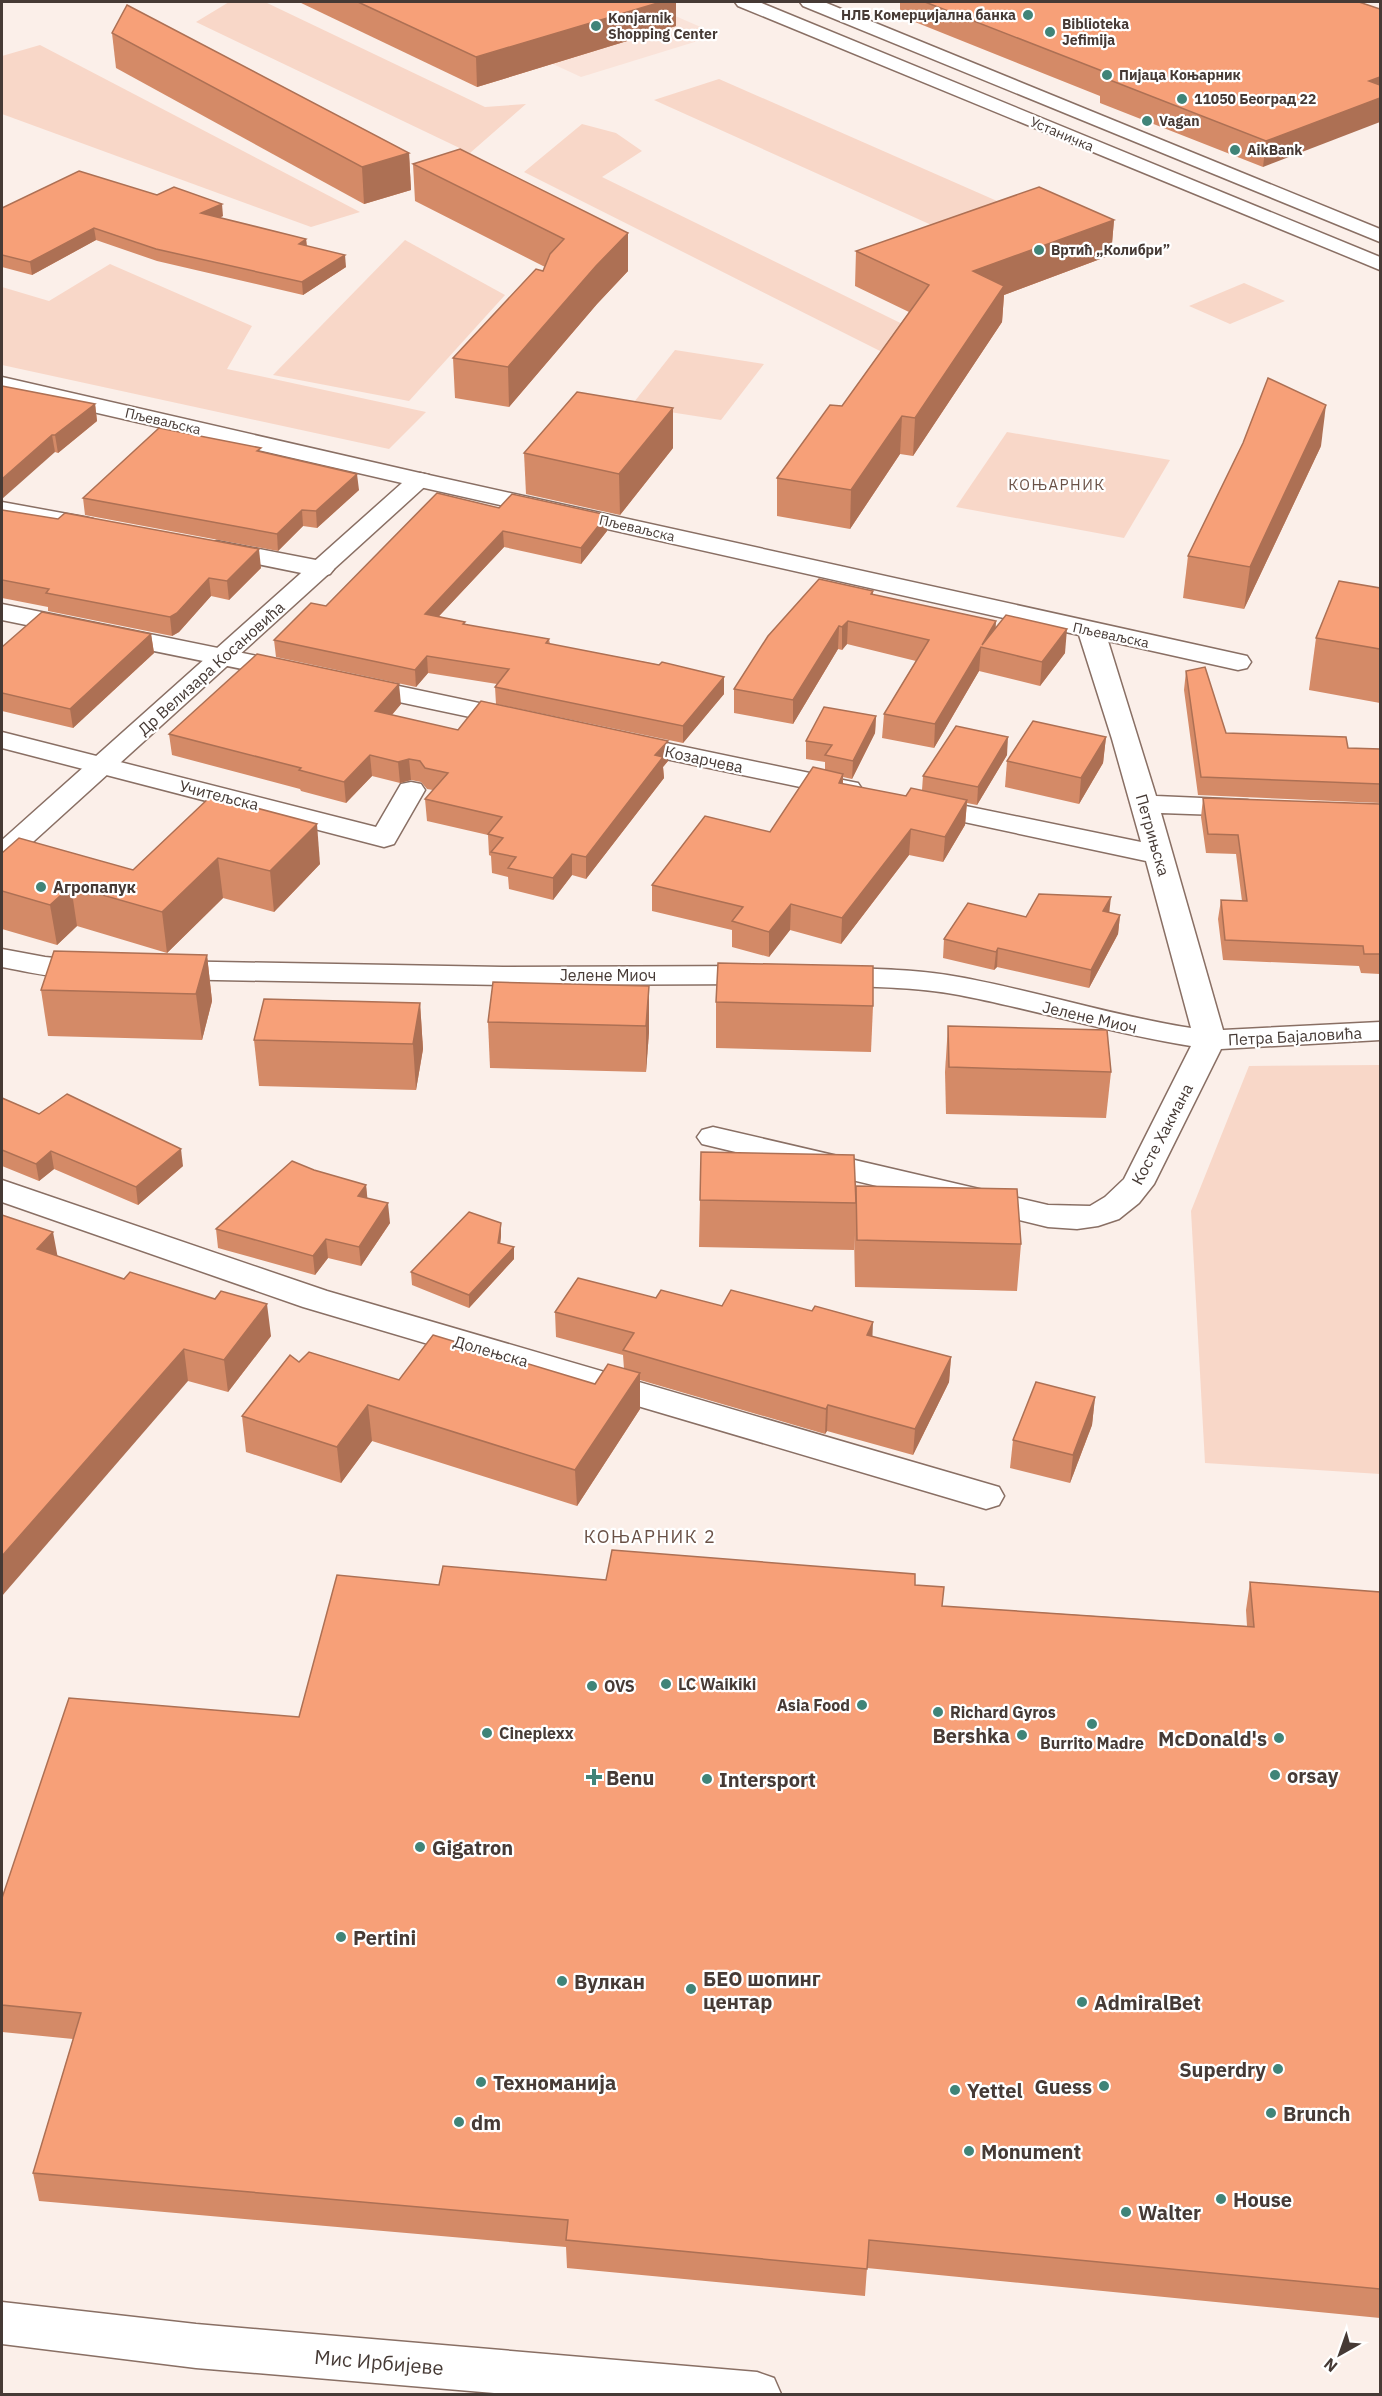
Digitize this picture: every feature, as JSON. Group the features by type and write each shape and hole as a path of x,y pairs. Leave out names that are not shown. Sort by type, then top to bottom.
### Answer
{"street":[{"name":"Устаничка","path":"744,2 1380,264"},
{"name":"Устаничка","path":"809,2 1380,236"},
{"name":"Пљеваљска","path":"2,384 420,480 1238,662"},
{"name":"Др Велизара Косановића","path":"2,855 420,480"},
{"path":"2,509 107,529"},
{"path":"189,544 321,569"},
{"path":"2,612 545,725"},
{"name":"Петрињска","path":"1091,630 1159,855 1210,1040"},
{"name":"Козарчева","path":"603,737 1159,855"},
{"name":"Учитељска","path":"2,740 384,838 411,790"},
{"path":"1144,804 1274,809"},
{"name":"Јелене Миоч","path":"2,958 45,966 129,970 503,976 862,977 959,986 1146,1030 1210,1040"},
{"name":"Петра Бајаловића","path":"1210,1040 1380,1031"},
{"name":"Косте Хакмана","path":"713,1137 1048,1216 1073,1218 1107,1214 1121,1204 1138,1184 1210,1040"},
{"name":"Долењска","path":"2,1191 315,1299 986,1496"},
{"name":"Мис Ирбијеве","path":"3,2330 757,2394"}],"shaded area":[{"path":"229,2 265,2 485,107 526,104 470,153 196,22"},
{"name":"Konjarnik Shopping Center","path":"419,2 643,2 703,28 714,36 581,77"},
{"path":"40,45 360,212 311,227 2,114 2,56"},
{"path":"719,79 1013,208 947,232 654,100"},
{"path":"582,124 616,133 642,151 602,177 974,359 886,354 524,172"},
{"path":"405,240 505,295 409,401 273,375"},
{"path":"110,264 252,326 227,369 426,412 389,449 2,365 2,287 49,301"},
{"path":"1244,283 1285,301 1230,324 1189,306"},
{"path":"675,350 764,364 721,420 631,406"},
{"path":"1007,432 1170,460 1124,538 956,507"},
{"path":"1380,1065 1380,1474 1205,1463 1191,1211 1249,1066"}],"building":[{"path":"358,2 661,2 476,57"},
{"path":"925,2 1359,2 1380,9 1380,77 1369,81 1380,85 1380,98 1266,141 1102,77 1110,74"},
{"path":"127,5 409,153 362,167 112,33"},
{"path":"460,149 628,233 596,266 508,367 453,358 536,269 543,271 550,254 564,239 413,164"},
{"path":"79,171 157,195 174,187 222,204 201,213 306,239 299,244 345,255 302,282 156,249 94,228 30,262 2,255 2,208"},
{"path":"1039,187 1114,220 973,271 1004,286 915,418 902,416 851,490 777,478 830,405 842,406 929,285 856,251"},
{"path":"1268,378 1326,405 1250,567 1188,556 1243,443"},
{"path":"2,386 95,404 52,435 2,479"},
{"path":"577,392 673,408 619,474 524,453"},
{"path":"159,428 261,448 257,451 357,474 316,511 302,510 277,534 83,498"},
{"path":"437,493 499,508 512,494 607,515 581,548 503,531 425,614 465,622 463,624 549,639 546,643 659,665 662,662 724,677 683,726 495,687 509,669 427,656 415,670 274,640 311,603 326,606"},
{"path":"2,510 58,519 65,513 259,549 227,581 209,578 177,613 170,617 46,593 49,589 2,580"},
{"path":"819,579 873,591 871,594 996,621 982,645 1006,615 1067,629 1042,662 981,647 935,724 884,714 929,640 848,621 842,627 839,626 793,700 734,689 768,636"},
{"path":"1339,581 1380,588 1380,649 1316,638"},
{"path":"42,612 151,634 70,709 2,693 2,647"},
{"path":"257,654 399,684 375,711 458,730 481,701 668,741 655,755 663,757 586,857 572,854 553,878 508,868 516,857 491,852 503,838 488,834 502,817 425,799 448,773 425,768 420,761 409,759 398,762 370,755 344,782 299,770 301,768 169,734"},
{"path":"1205,667 1226,733 1346,737 1348,748 1380,749 1380,784 1201,777 1186,671"},
{"path":"824,707 876,716 853,761 825,755 832,745 806,741"},
{"path":"1033,721 1106,737 1081,778 1007,761"},
{"path":"956,726 1008,737 978,787 923,776"},
{"path":"813,767 843,774 839,783 906,796 911,788 967,800 945,837 911,829 842,918 791,904 769,932 732,921 743,907 652,885 705,816 770,832"},
{"path":"211,796 317,824 270,871 218,858 162,912 71,886 50,905 2,891 2,853 19,838 133,870"},
{"path":"1203,798 1380,804 1380,954 1364,954 1363,946 1225,940 1221,900 1247,901 1238,835 1208,834"},
{"path":"1039,894 1111,897 1103,911 1120,915 1091,970 998,948 996,952 944,939 968,903 1026,917"},
{"path":"54,951 207,955 196,994 41,990"},
{"path":"718,963 873,966 873,1006 716,1002"},
{"path":"493,982 649,986 646,1026 488,1022"},
{"path":"264,999 420,1003 413,1044 254,1040"},
{"path":"948,1026 1107,1030 1111,1072 949,1067"},
{"path":"67,1094 181,1149 136,1187 51,1151 36,1164 2,1150 2,1098 39,1114"},
{"path":"701,1152 854,1155 856,1203 700,1200"},
{"path":"292,1161 366,1185 358,1196 388,1203 359,1247 326,1239 313,1256 216,1229"},
{"path":"856,1186 1017,1189 1021,1244 857,1240"},
{"path":"469,1212 501,1223 498,1243 514,1247 469,1295 411,1272"},
{"path":"2,1215 53,1232 37,1249 124,1279 130,1272 215,1299 221,1291 267,1304 224,1360 184,1349 2,1556"},
{"path":"578,1278 656,1298 661,1290 722,1306 731,1290 812,1311 815,1306 873,1322 867,1335 951,1357 915,1429 828,1405 826,1409 623,1350 634,1333 555,1312"},
{"path":"433,1335 595,1384 608,1364 640,1373 575,1470 368,1405 337,1447 242,1416 290,1355 299,1362 309,1352 399,1380"},
{"path":"1036,1382 1095,1397 1073,1455 1013,1440"},
{"name":"БЕО шопинг центар","path":"612,1550 915,1574 915,1585 944,1587 942,1606 1254,1627 1250,1582 1380,1592 1380,2289 869,2240 867,2269 566,2240 568,2220 33,2173 81,2013 2,2005 2,1898 69,1698 299,1717 337,1575 439,1585 443,1566 606,1580"}],"place":[{"name":"НЛБ Комерцијална банка","path":"1028,15"},
{"name":"Konjarnik Shopping Center","path":"596,26"},
{"name":"Biblioteka Jefimija","path":"1050,32"},
{"name":"Пијаца Коњарник","path":"1107,75"},
{"name":"11050 Београд 22","path":"1182,99"},
{"name":"Vagan","path":"1147,121"},
{"name":"AikBank","path":"1235,150"},
{"name":"Вртић „Колибри”","path":"1039,250"},
{"name":"Агропапук","path":"41,887"},
{"name":"LC Waikiki","path":"666,1684"},
{"name":"OVS","path":"592,1686"},
{"name":"Asia Food","path":"862,1705"},
{"name":"Richard Gyros","path":"938,1712"},
{"name":"Burrito Madre","path":"1092,1724"},
{"name":"Cineplexx","path":"487,1733"},
{"name":"Bershka","path":"1022,1735"},
{"name":"McDonald's","path":"1279,1738"},
{"name":"orsay","path":"1275,1775"},
{"name":"Benu","path":"594,1777"},
{"name":"Intersport","path":"707,1779"},
{"name":"Gigatron","path":"420,1847"},
{"name":"Pertini","path":"341,1937"},
{"name":"Вулкан","path":"562,1981"},
{"name":"БЕО шопинг центар","path":"691,1989"},
{"name":"AdmiralBet","path":"1082,2002"},
{"name":"Superdry","path":"1278,2069"},
{"name":"Техноманија","path":"481,2082"},
{"name":"Guess","path":"1104,2086"},
{"name":"Yettel","path":"955,2090"},
{"name":"Brunch","path":"1271,2113"},
{"name":"dm","path":"459,2122"},
{"name":"Monument","path":"969,2151"},
{"name":"House","path":"1221,2199"},
{"name":"Walter","path":"1126,2212"}],"district":[{"name":"КОЊАРНИК","path":"1057,484"},
{"name":"КОЊАРНИК 2","path":"650,1536"}]}
